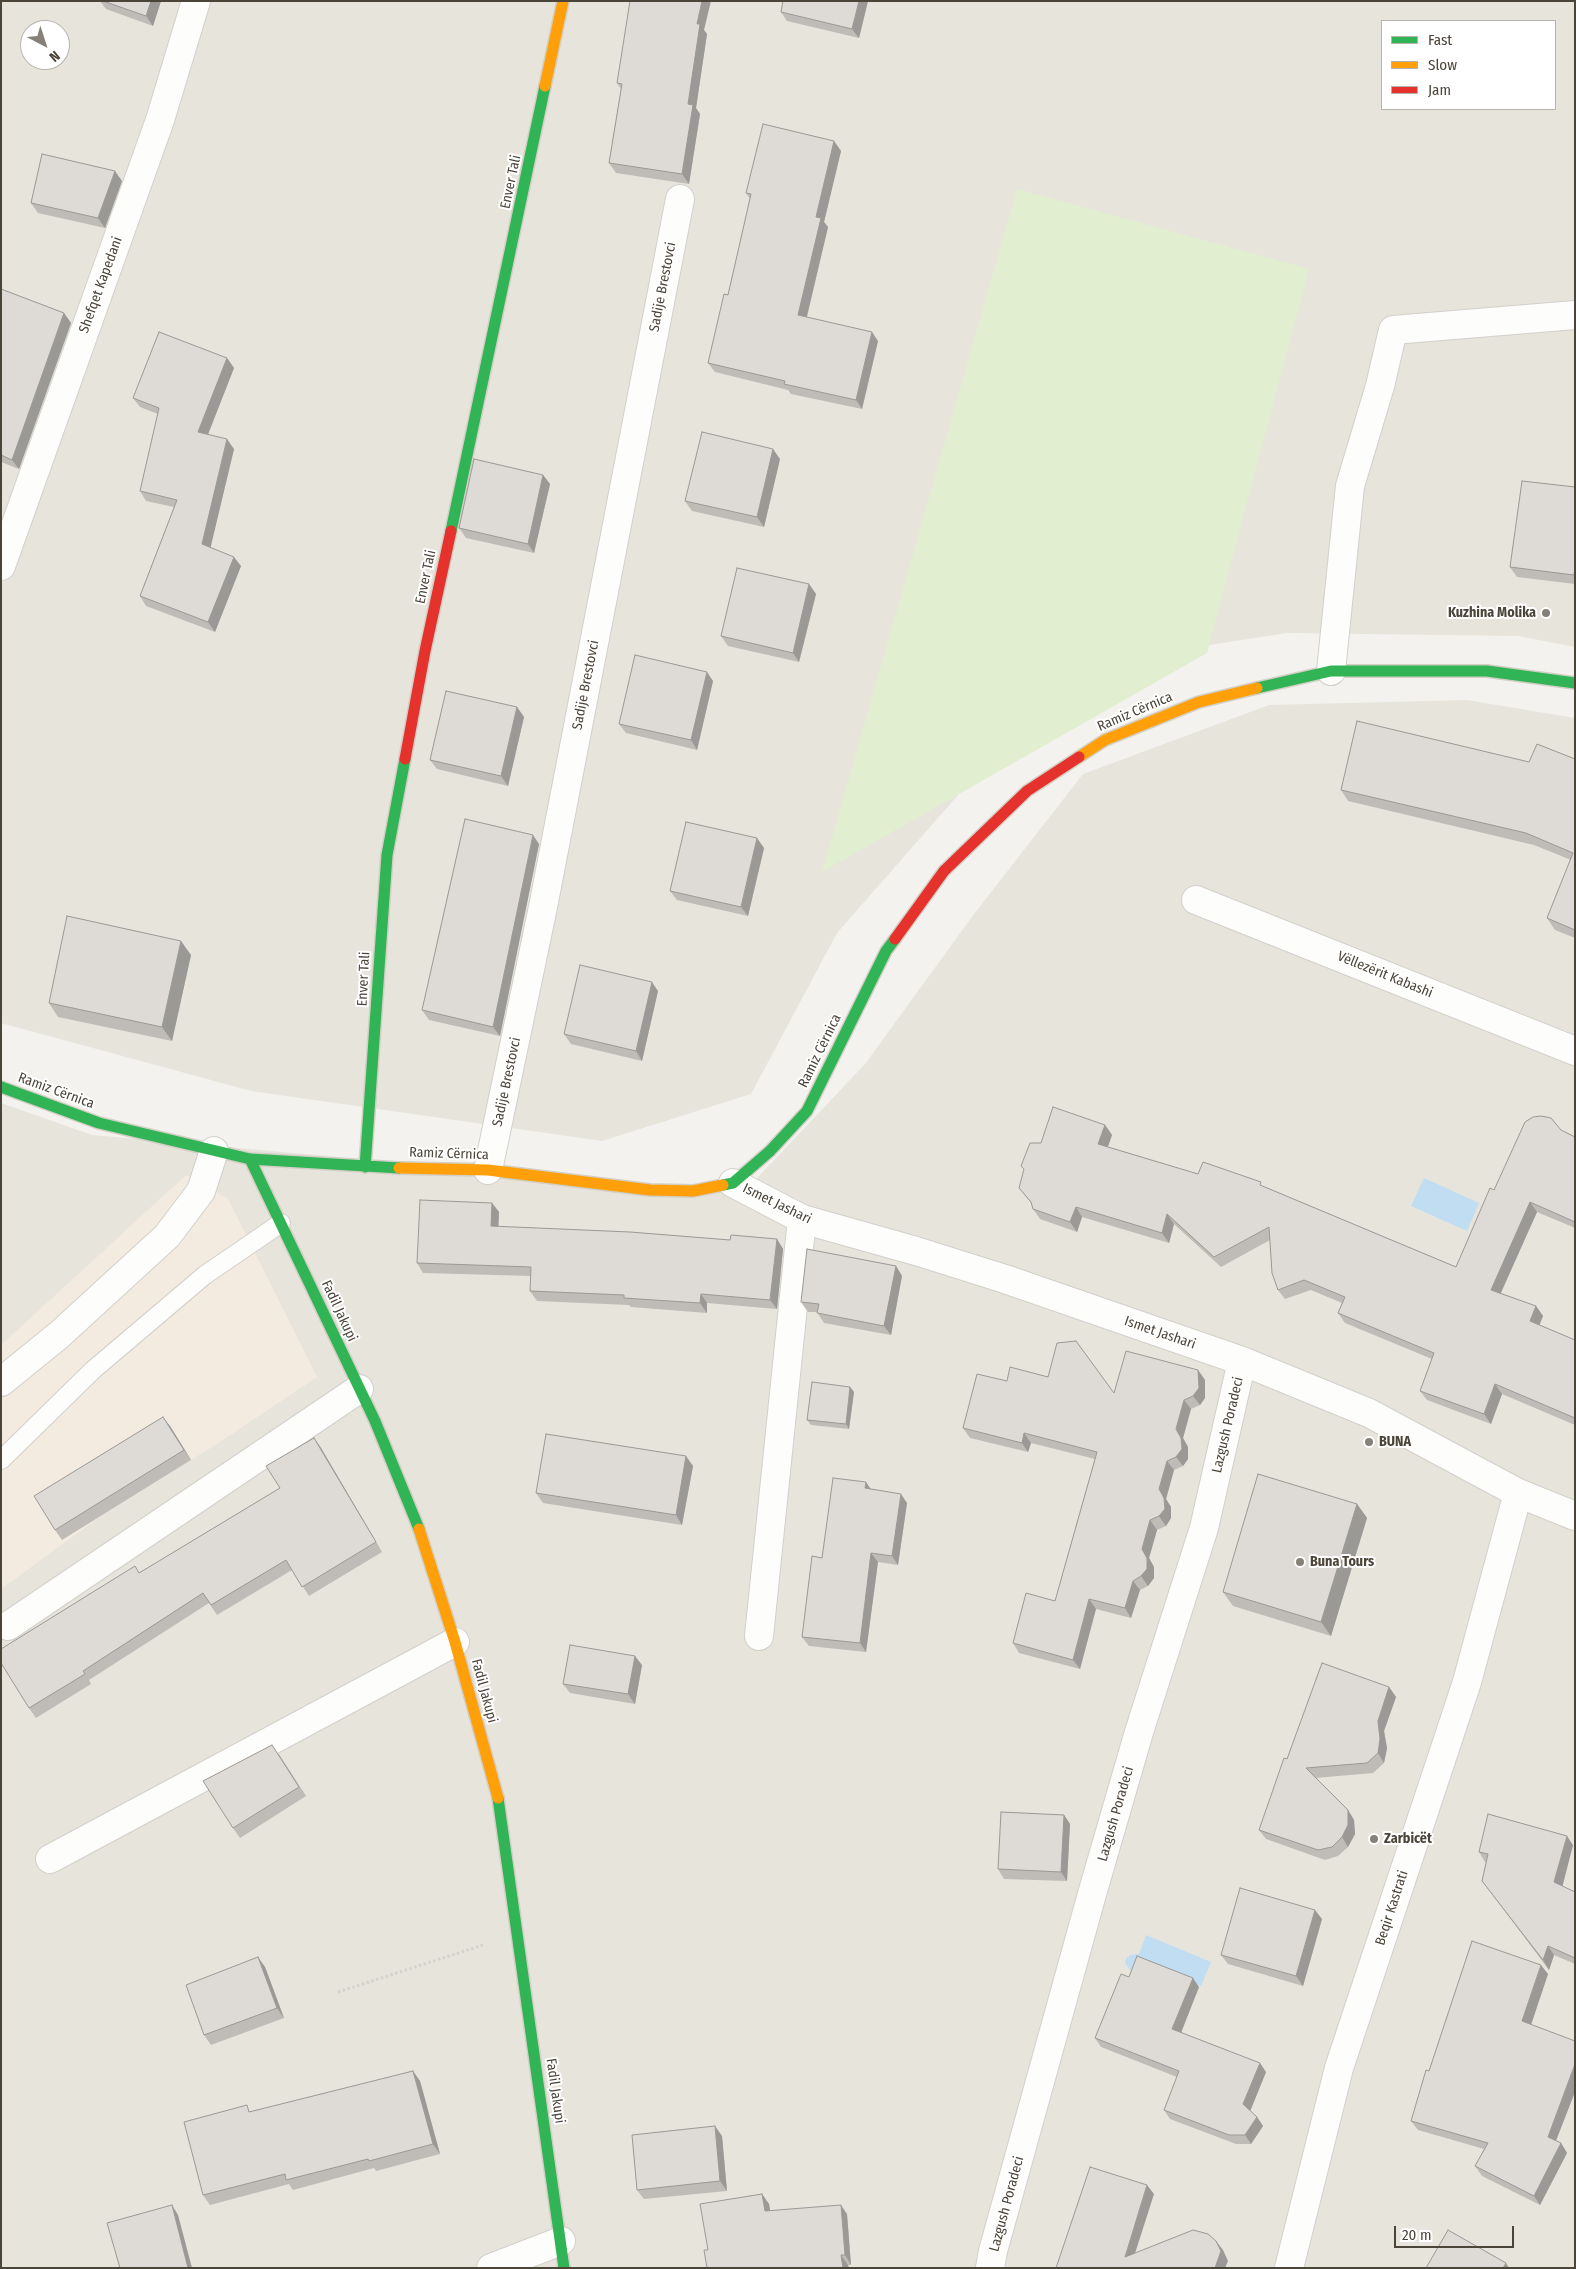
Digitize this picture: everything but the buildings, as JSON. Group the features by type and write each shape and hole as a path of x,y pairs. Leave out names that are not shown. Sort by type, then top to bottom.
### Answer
{"street":[{"name":"Shefqet Kapedani","path":"1,566 160,120 196,1"},
{"name":"Enver Tali","path":"364,1167 377,1012 386,855 425,651 497,322 563,1"},
{"name":"Sadije Brestovci","path":"488,1170 543,907 680,199"},
{"path":"1331,671 1350,486 1380,386 1393,330 1575,315"},
{"name":"Ramiz Cërnica","path":"1,1087 99,1123 250,1159 364,1167 488,1170 650,1190 693,1191 733,1183 770,1151 807,1111 886,951 944,871 1027,791 1105,740 1199,702 1331,671 1487,671 1575,683"},
{"name":"Vëllezërit Kabashi","path":"1196,900 1575,1051"},
{"path":"1,1382 59,1335 167,1236 201,1191 214,1151"},
{"name":"Fadil Jakupi","path":"250,1159 375,1421 426,1545 455,1642 498,1801 564,2268"},
{"name":"Ismet Jashari","path":"733,1183 802,1219 996,1276 1242,1362 1369,1413 1518,1493 1575,1516"},
{"path":"759,1636 802,1219"},
{"name":"Lazgush Poradeci","path":"990,2268 1092,1894 1140,1732 1204,1528 1242,1362"},
{"path":"8,1626 359,1389"},
{"name":"Beqir Kastrati","path":"1289,2268 1339,2068 1467,1682 1518,1493"},
{"path":"50,1859 455,1642"},
{"path":"491,2268 561,2241"}],"lane":[{"path":"1,1460 100,1364 205,1275 280,1223"}],"path":[{"path":"338,1992 517,1934"}],"shaded area":[{"path":"1,1 1575,1 1575,647 1518,636 1287,633 1164,652 995,753 837,933 751,1094 602,1141 251,1091 1,1023"},
{"path":"1467,700 1575,718 1575,2268 1,2268 1,1103 92,1135 743,1193 865,1064 974,914 1083,774 1269,705"},
{"path":"186,1175 228,1199 317,1377 220,1442 97,1519 1,1589 1,1345"}],"green space":[{"path":"1017,189 1309,269 1207,653 822,872"}],"water":[{"path":"1424,1178 1479,1203 1467,1231 1411,1206"},
{"path":"1146,1935 1211,1962 1201,1986 1143,1962 1136,1970 1130,1970 1125,1963 1126,1959 1130,1955 1139,1954"}],"traffic: fast":[{"path":"451,531 545,86"},
{"path":"1257,688 1331,671 1487,671 1575,683"},
{"path":"365,1167 387,855 405,759"},
{"path":"723,1185 733,1183 770,1151 807,1111 886,951 895,939"},
{"path":"1,1087 99,1123 250,1159 399,1168"},
{"path":"250,1159 375,1421 419,1529"},
{"path":"498,1798 564,2268"}],"traffic: slow":[{"path":"545,86 563,1"},
{"path":"1079,757 1105,740 1199,702 1257,688"},
{"path":"399,1168 488,1170 650,1190 693,1191 723,1185"},
{"path":"419,1529 455,1642 498,1798"}],"traffic: jam":[{"path":"405,759 425,651 451,531"},
{"path":"895,939 944,871 1027,791 1079,757"}],"place":[{"name":"Kuzhina Molika","path":"1546,613"},
{"name":"BUNA","path":"1369,1442"},
{"name":"Buna Tours","path":"1300,1562"},
{"name":"Zarbicët","path":"1374,1839"}]}
